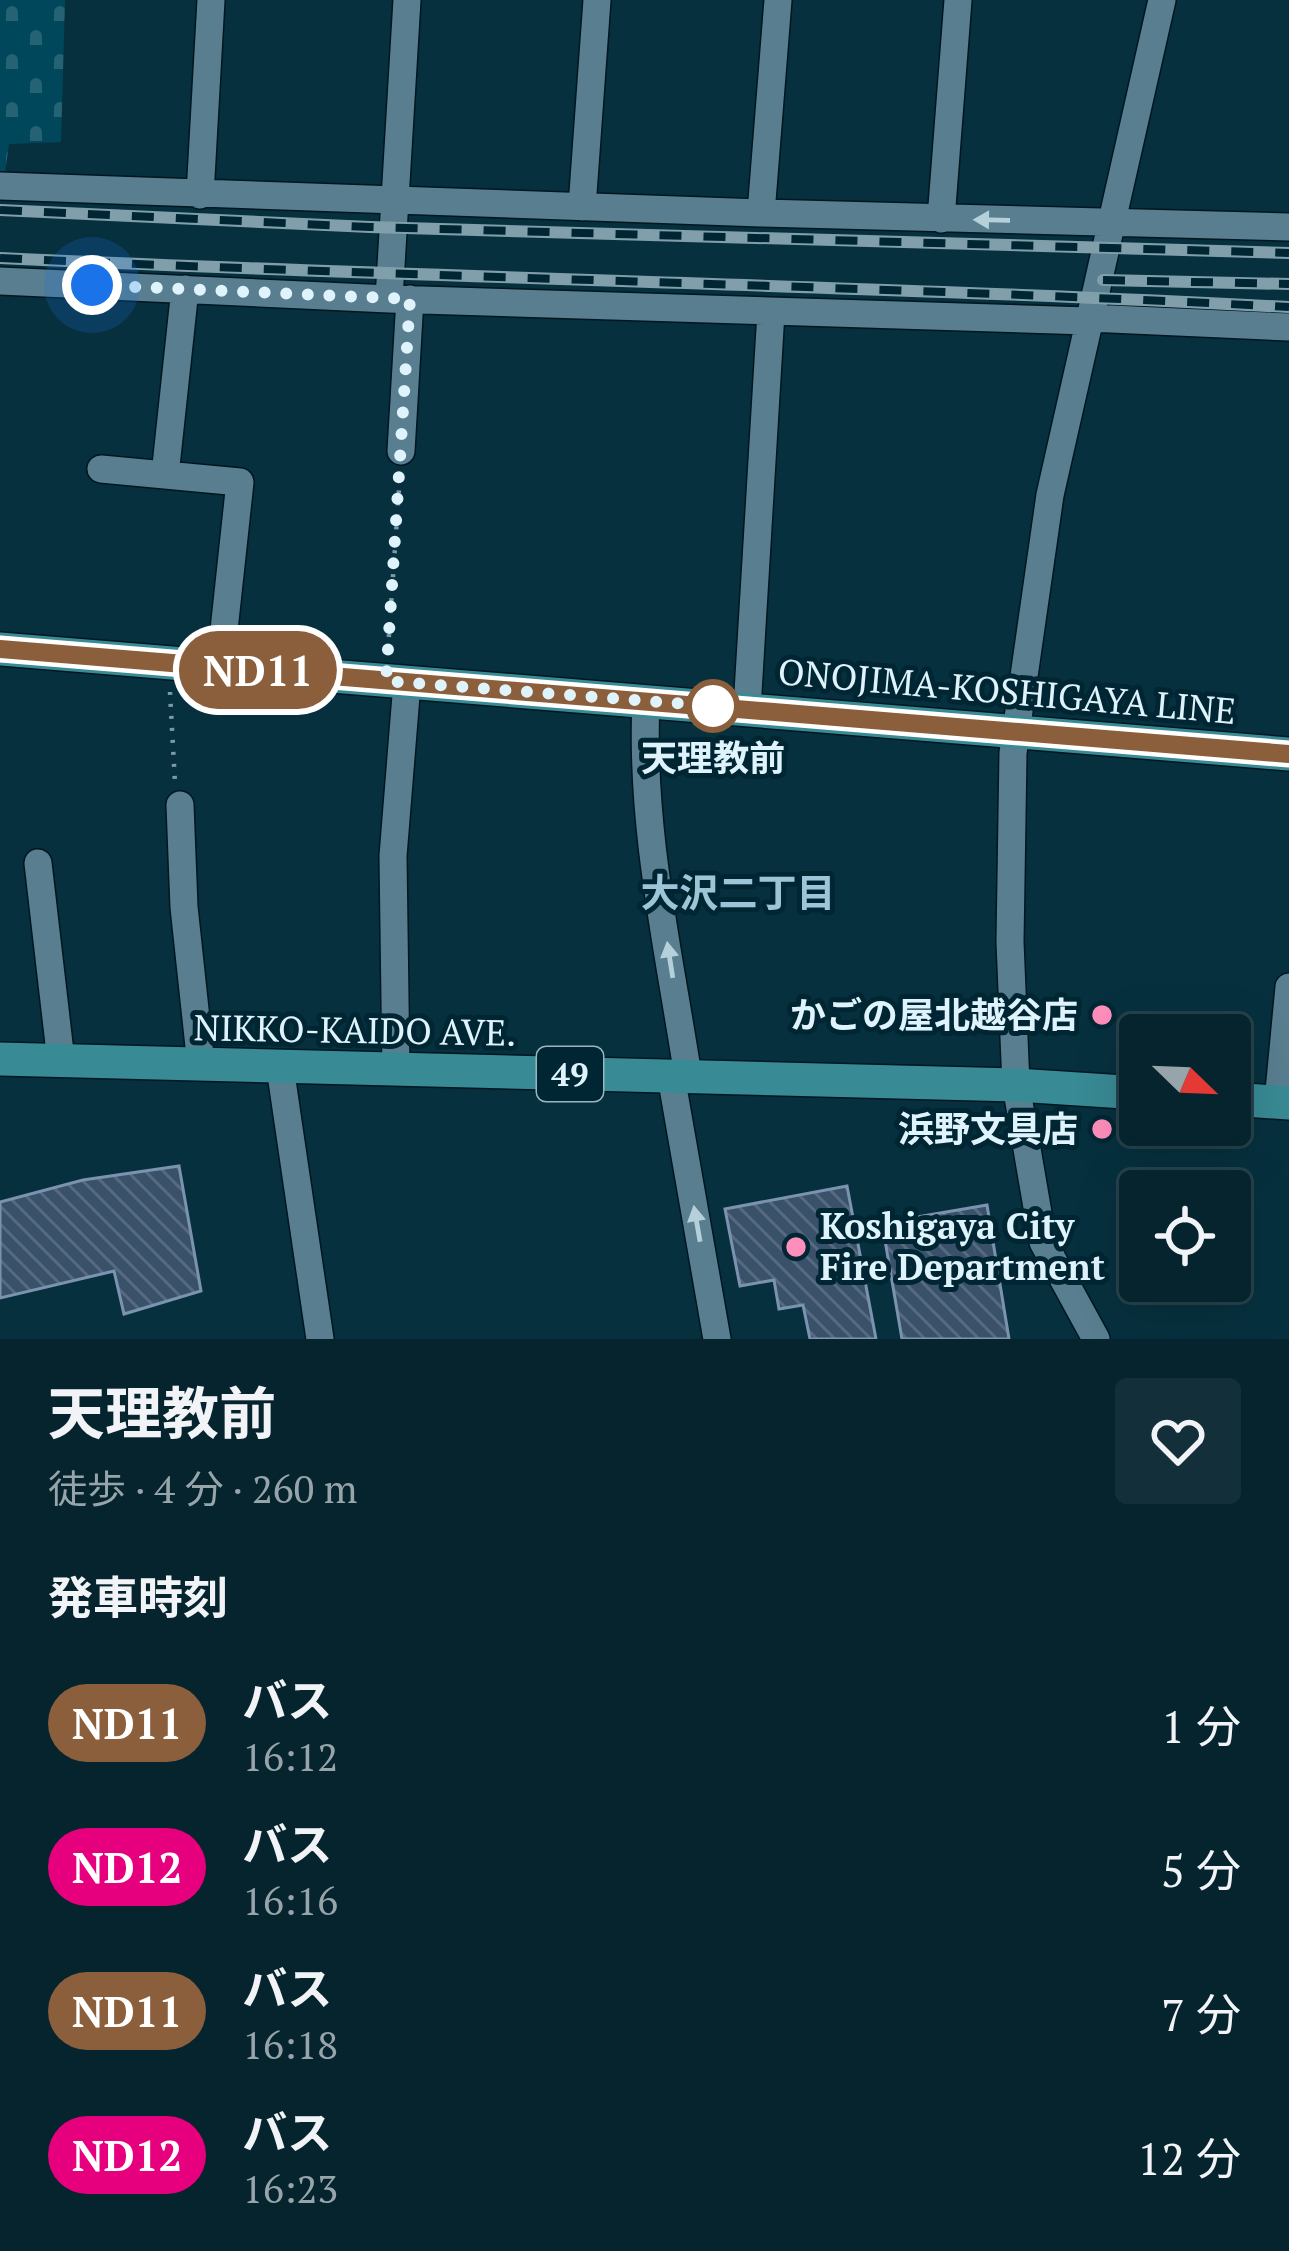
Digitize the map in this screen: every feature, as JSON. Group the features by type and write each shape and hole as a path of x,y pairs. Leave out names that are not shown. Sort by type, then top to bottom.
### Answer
{"main road":[{"name":"ONOJIMA-KOSHIGAYA LINE","path":"0,649 1289,754"},
{"name":"NIKKO-KAIDO AVE.","path":"0,1059 1016,1085 1119,1092"},
{"path":"1251,1100 1283,1102"}],"street":[{"path":"200,195 212,0"},
{"path":"401,451 394,200 407,0"},
{"path":"582,207 597,0"},
{"path":"761,213 778,0"},
{"path":"940,219 958,0"},
{"path":"1093,1336 1043,1242 1016,1085 1010,942 1014,730 1050,495 1162,0"},
{"path":"0,185 1289,227"},
{"path":"0,281 400,299 1289,327"},
{"path":"165,475 185,289"},
{"path":"747,709 771,312"},
{"path":"100,469 240,482 220,667"},
{"path":"396,682 396,1071"},
{"path":"646,701 647,796 679,1076 717,1339"},
{"path":"180,805 184,907 201,1065"},
{"path":"38,863 61,1060"},
{"path":"1283,1102 1289,987"},
{"path":"280,1067 320,1339"}],"path":[{"path":"396,682 401,451"},
{"path":"168,662 180,805"}],"green space":[{"path":"0,0 65,0 61,142 9,144 5,172 0,171"}],"building":[{"path":"179,1166 201,1291 124,1314 114,1271 0,1298 0,1202 83,1180"},
{"path":"847,1186 876,1339 810,1339 803,1305 779,1309 774,1280 740,1286 725,1209"},
{"path":"987,1205 1009,1339 902,1339 882,1223"}],"railway":[{"path":"0,210 370,227 1289,253"},
{"path":"0,258 1289,307"},
{"path":"1103,280 1289,284"}],"bus line":[{"name":"ND11","path":"0,649 1289,754"}],"place":[{"name":"天理教前","path":"713,706"},
{"name":"かごの屋北越谷店","path":"1102,1015"},
{"name":"浜野文具店","path":"1102,1129"},
{"name":"Koshigaya City Fire Department","path":"796,1247"}],"district":[{"name":"大沢二丁目","path":"738,893"}],"route":[{"path":"92,285 410,299 386,681 713,706"}]}
